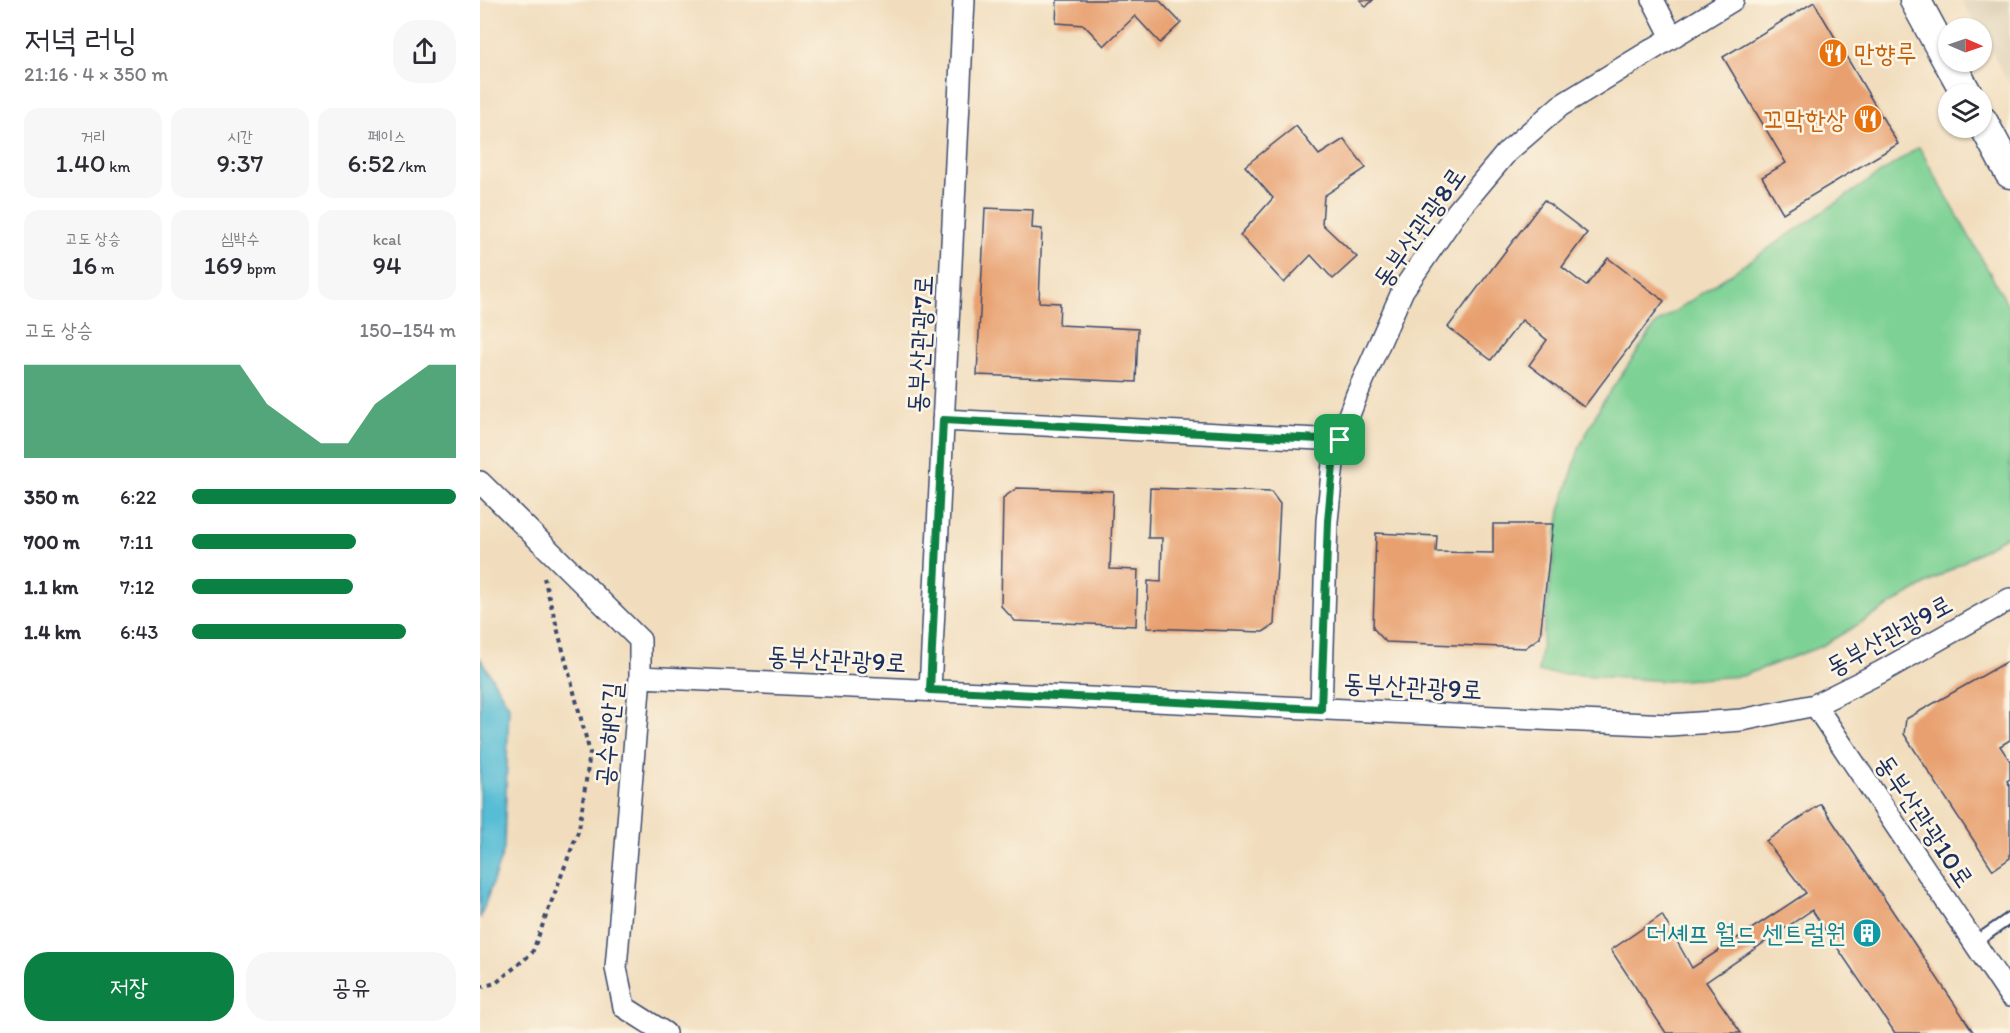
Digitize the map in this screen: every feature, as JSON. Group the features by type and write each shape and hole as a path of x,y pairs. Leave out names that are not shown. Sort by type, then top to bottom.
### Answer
{"main road":[{"path":"1915,0 1938,43"},
{"path":"1991,138 2010,173"}],"street":[{"name":"동부산관광7로","path":"930,690 964,0"},
{"path":"1653,0 1672,37"},
{"name":"동부산관광8로","path":"1321,709 1328,521 1334,454 1357,394 1403,290 1456,213 1507,152 1560,106 1733,0"},
{"path":"943,420 1340,440"},
{"name":"공수해안길","path":"480,482 640,640 640,677 616,968 624,1007 664,1033"},
{"name":"동부산관광9로","path":"640,677 1669,725 1742,720 1815,705 1881,672 2010,599"},
{"name":"동부산관광10로","path":"1815,705 2010,996"}],"lane":[{"path":"1974,943 2010,918"}],"path":[{"path":"480,987 496,983 531,953 579,829 590,753 532,533"}],"shaded area":[{"path":"1961,0 2010,0 2010,85 1992,53 1992,18 1972,18"}],"green space":[{"path":"1919,147 2010,309 2010,534 1822,646 1742,676 1667,681 1538,672 1560,511 1580,446 1601,405 1656,324"}],"water":[{"path":"480,658 509,706 504,849 480,919"}],"building":[{"path":"1057,0 1159,0 1181,23 1160,43 1135,16 1104,46 1084,25 1056,23"},
{"path":"1360,0 1373,0 1366,7"},
{"path":"1814,2 1898,144 1783,213 1762,177 1786,163 1723,57"},
{"path":"1296,126 1319,155 1344,139 1366,168 1324,196 1322,224 1357,257 1333,279 1311,255 1284,283 1240,235 1273,198 1245,166"},
{"path":"1544,200 1587,233 1562,267 1586,286 1608,258 1664,301 1584,407 1529,365 1547,340 1522,320 1491,360 1448,327"},
{"path":"985,208 1033,210 1032,228 1042,229 1039,302 1060,303 1059,325 1138,329 1136,382 977,375"},
{"path":"1017,488 1113,491 1110,569 1138,570 1136,626 1015,621 1001,606 1003,498"},
{"path":"1150,488 1271,492 1280,504 1274,625 1263,632 1147,628 1148,581 1161,582 1162,538 1148,538"},
{"path":"1493,524 1553,524 1540,637 1525,648 1386,642 1373,628 1376,533 1437,536 1436,552 1493,553"},
{"path":"2010,660 2010,740 2000,746 2010,761 2010,779 2007,781 2010,786 2010,858 1993,870 1904,734 1906,719"},
{"name":"더셰프 월드 센트럴원","path":"1821,804 1974,1033 1895,1033 1812,910 1706,982 1741,1033 1666,1033 1611,950 1662,915 1692,968 1806,893 1766,841"}],"place":[{"name":"만향루","path":"1833,53"},
{"name":"꼬막한상","path":"1868,119"},
{"name":"더셰프 월드 센트럴원","path":"1867,933"}],"route":[{"path":"943,420 1340,440 1334,454 1328,521 1321,709 930,690 943,420"}]}
